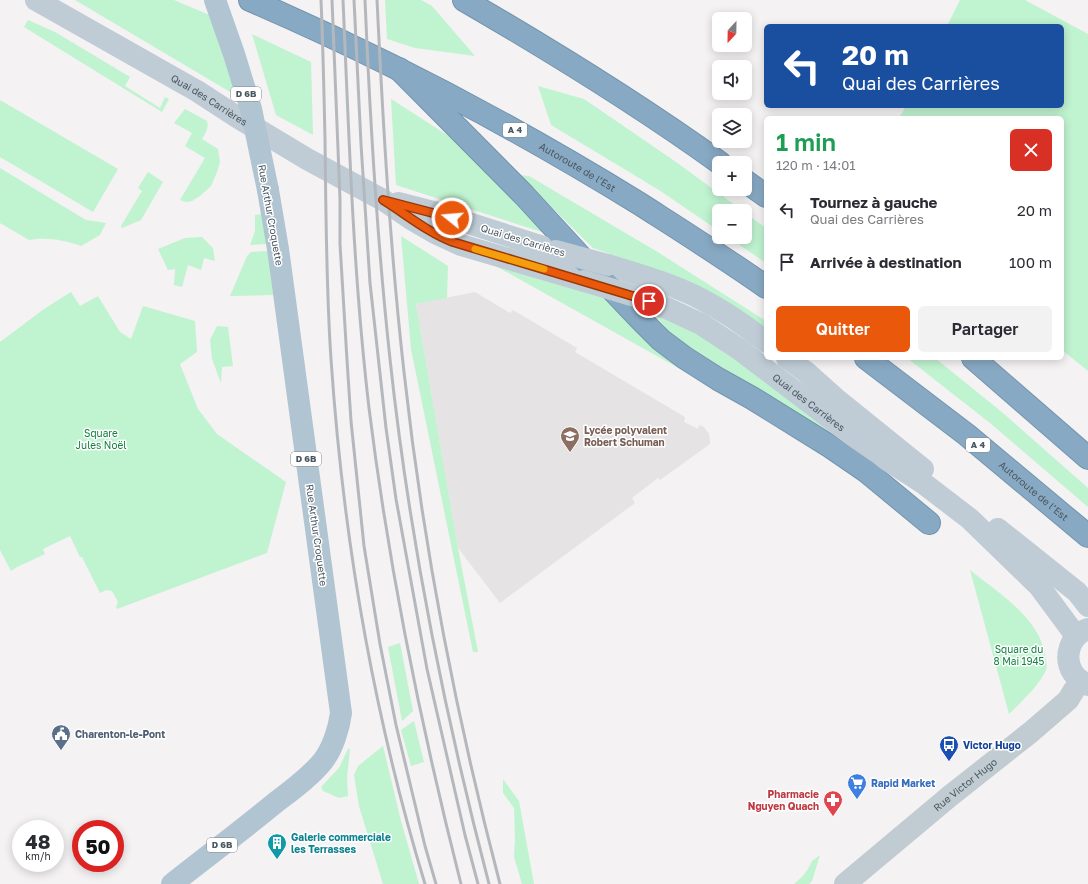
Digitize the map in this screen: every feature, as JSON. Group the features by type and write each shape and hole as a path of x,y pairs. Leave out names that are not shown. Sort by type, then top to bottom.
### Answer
{"highway":[{"name":"Autoroute de l’Est","path":"250,0 288,16 398,69 502,123 562,157 682,231 764,286"},
{"path":"464,0 571,64 712,158"},
{"path":"398,69 524,195 586,263 661,340 685,358 718,379 752,398 831,447 866,471 930,523"},
{"path":"752,186 764,195"},
{"name":"Autoroute de l’Est","path":"869,360 967,435 1088,536"},
{"path":"974,360 1088,458"}],"main road":[{"name":"Quai des Carrières","path":"36,0 197,91 307,159 383,200 411,219 445,238 461,245 638,297 660,305 701,324 738,349 873,451 923,483 970,519 1039,586 1082,632"},
{"name":"Rue Arthur Croquette","path":"172,884 271,807 313,772 324,760 331,746 338,729 341,713 279,256 268,190 251,109 215,0"},
{"name":"Quai des Carrières","path":"383,200 437,213 556,251 608,265 665,283 702,300 734,319 764,341"},
{"name":"Quai des Carrières","path":"791,360 809,368 835,398 1077,592 1088,606"},
{"path":"793,390 809,368"},
{"path":"1082,632 1070,645 1068,655 1069,665 1074,674 1085,683"}],"street":[{"name":"Rue Victor Hugo","path":"845,884 963,785 1031,732 1068,700 1074,690 1085,683"}],"shaded area":[{"name":"Lycée polyvalent Robert Schuman","path":"475,292 510,313 513,310 577,348 575,352 685,417 684,422 698,429 699,425 704,427 709,434 710,440 710,444 660,480 658,478 632,498 635,503 500,603 458,548 416,304"}],"green space":[{"path":"75,0 174,0 212,16 237,96"},
{"path":"385,0 421,0 432,6 475,56 415,48 387,39"},
{"path":"960,0 1025,0 1088,34 1088,371 1064,352 1064,116 900,116 905,108 1064,108 1064,24 948,24"},
{"path":"28,20 55,32 130,77 125,86 160,108 165,97 169,99 162,112 24,27"},
{"path":"252,34 311,62 313,135 276,115"},
{"path":"538,86 584,99 712,188 712,196 722,196 733,204 712,204 712,226 659,190 551,125"},
{"path":"391,99 466,147 551,235 396,185"},
{"path":"0,100 118,169 93,212 0,157"},
{"path":"185,109 207,121 206,132 202,139 218,149 220,162 211,186 200,196 192,201 186,202 180,200 205,158 185,146 192,133 174,123"},
{"path":"0,168 86,220 106,223 100,235 81,246 55,240 29,240 0,223"},
{"path":"148,172 163,182 141,220 122,228 121,226 142,191 138,188"},
{"path":"519,175 529,176 656,251 764,320 764,331 651,268 593,248"},
{"path":"263,214 267,244 250,245 255,231 255,215"},
{"path":"752,218 764,227 764,262 738,244 752,244"},
{"path":"401,236 448,266 447,298 416,304 458,548 478,652 473,652 411,349"},
{"path":"202,237 213,248 215,261 204,258 201,270 188,265 182,287 174,285 175,269 168,270 158,249 185,238"},
{"path":"268,251 273,295 230,296 247,256 251,252"},
{"path":"478,256 603,294 698,379"},
{"name":"Square Jules Noël","path":"71,292 80,306 98,296 120,332 131,339 143,306 195,321 197,352 180,364 198,409 217,434 286,482 267,553 117,609 116,607 118,602 112,591 106,590 100,593 70,536 43,549 45,554 11,571 0,550 0,342 44,309"},
{"path":"649,308 709,337 849,447 679,343"},
{"path":"217,326 228,327 233,366 222,367 221,383 212,359 210,340"},
{"path":"910,360 937,360 1003,413 1088,488 1088,507 990,423"},
{"name":"Square du 8 Mai 1945","path":"970,570 1015,606 1026,617 1035,629 1041,641 1045,655 1047,668 1043,676 1029,694 1009,714"},
{"path":"400,643 413,711 402,721 388,647"},
{"path":"414,721 424,762 411,766 401,730"},
{"path":"383,746 401,821 419,884 383,884 359,806 354,775 358,766"},
{"path":"348,749 350,749 347,777 348,796 339,798 323,791 321,787 339,768"},
{"path":"503,779 519,801 534,884 522,884 514,857 514,808 503,793"},
{"path":"820,855 812,881 809,884 794,884 803,876 812,861"}],"railway":[{"path":"321,0 328,304 336,426 343,492 352,558 376,690 390,755 425,884"},
{"path":"332,0 340,199 340,244 351,421 364,546 380,644 396,725 425,846 436,884"},
{"path":"343,0 355,255 369,408 377,468 396,588 408,648 446,825 461,884"},
{"path":"354,0 370,283 386,428 396,499 427,669 465,835 478,884"},
{"path":"365,0 372,135 385,314 407,492 443,689 457,754 489,884"},
{"path":"377,0 384,140 391,232 399,326 412,437 431,566 455,694 500,884"}],"slow traffic":[{"path":"475,249 544,269"}],"place":[{"name":"Lycée polyvalent Robert Schuman","path":"570,453"},
{"name":"Charenton-le-Pont","path":"61,751"},
{"name":"Victor Hugo","path":"949,762"},
{"name":"Rapid Market","path":"857,800"},
{"name":"Pharmacie Nguyen Quach","path":"833,817"},
{"name":"Galerie commerciale les Terrasses","path":"277,860"}],"route":[{"path":"452,218 383,200 435,234 453,242 649,301"}]}
